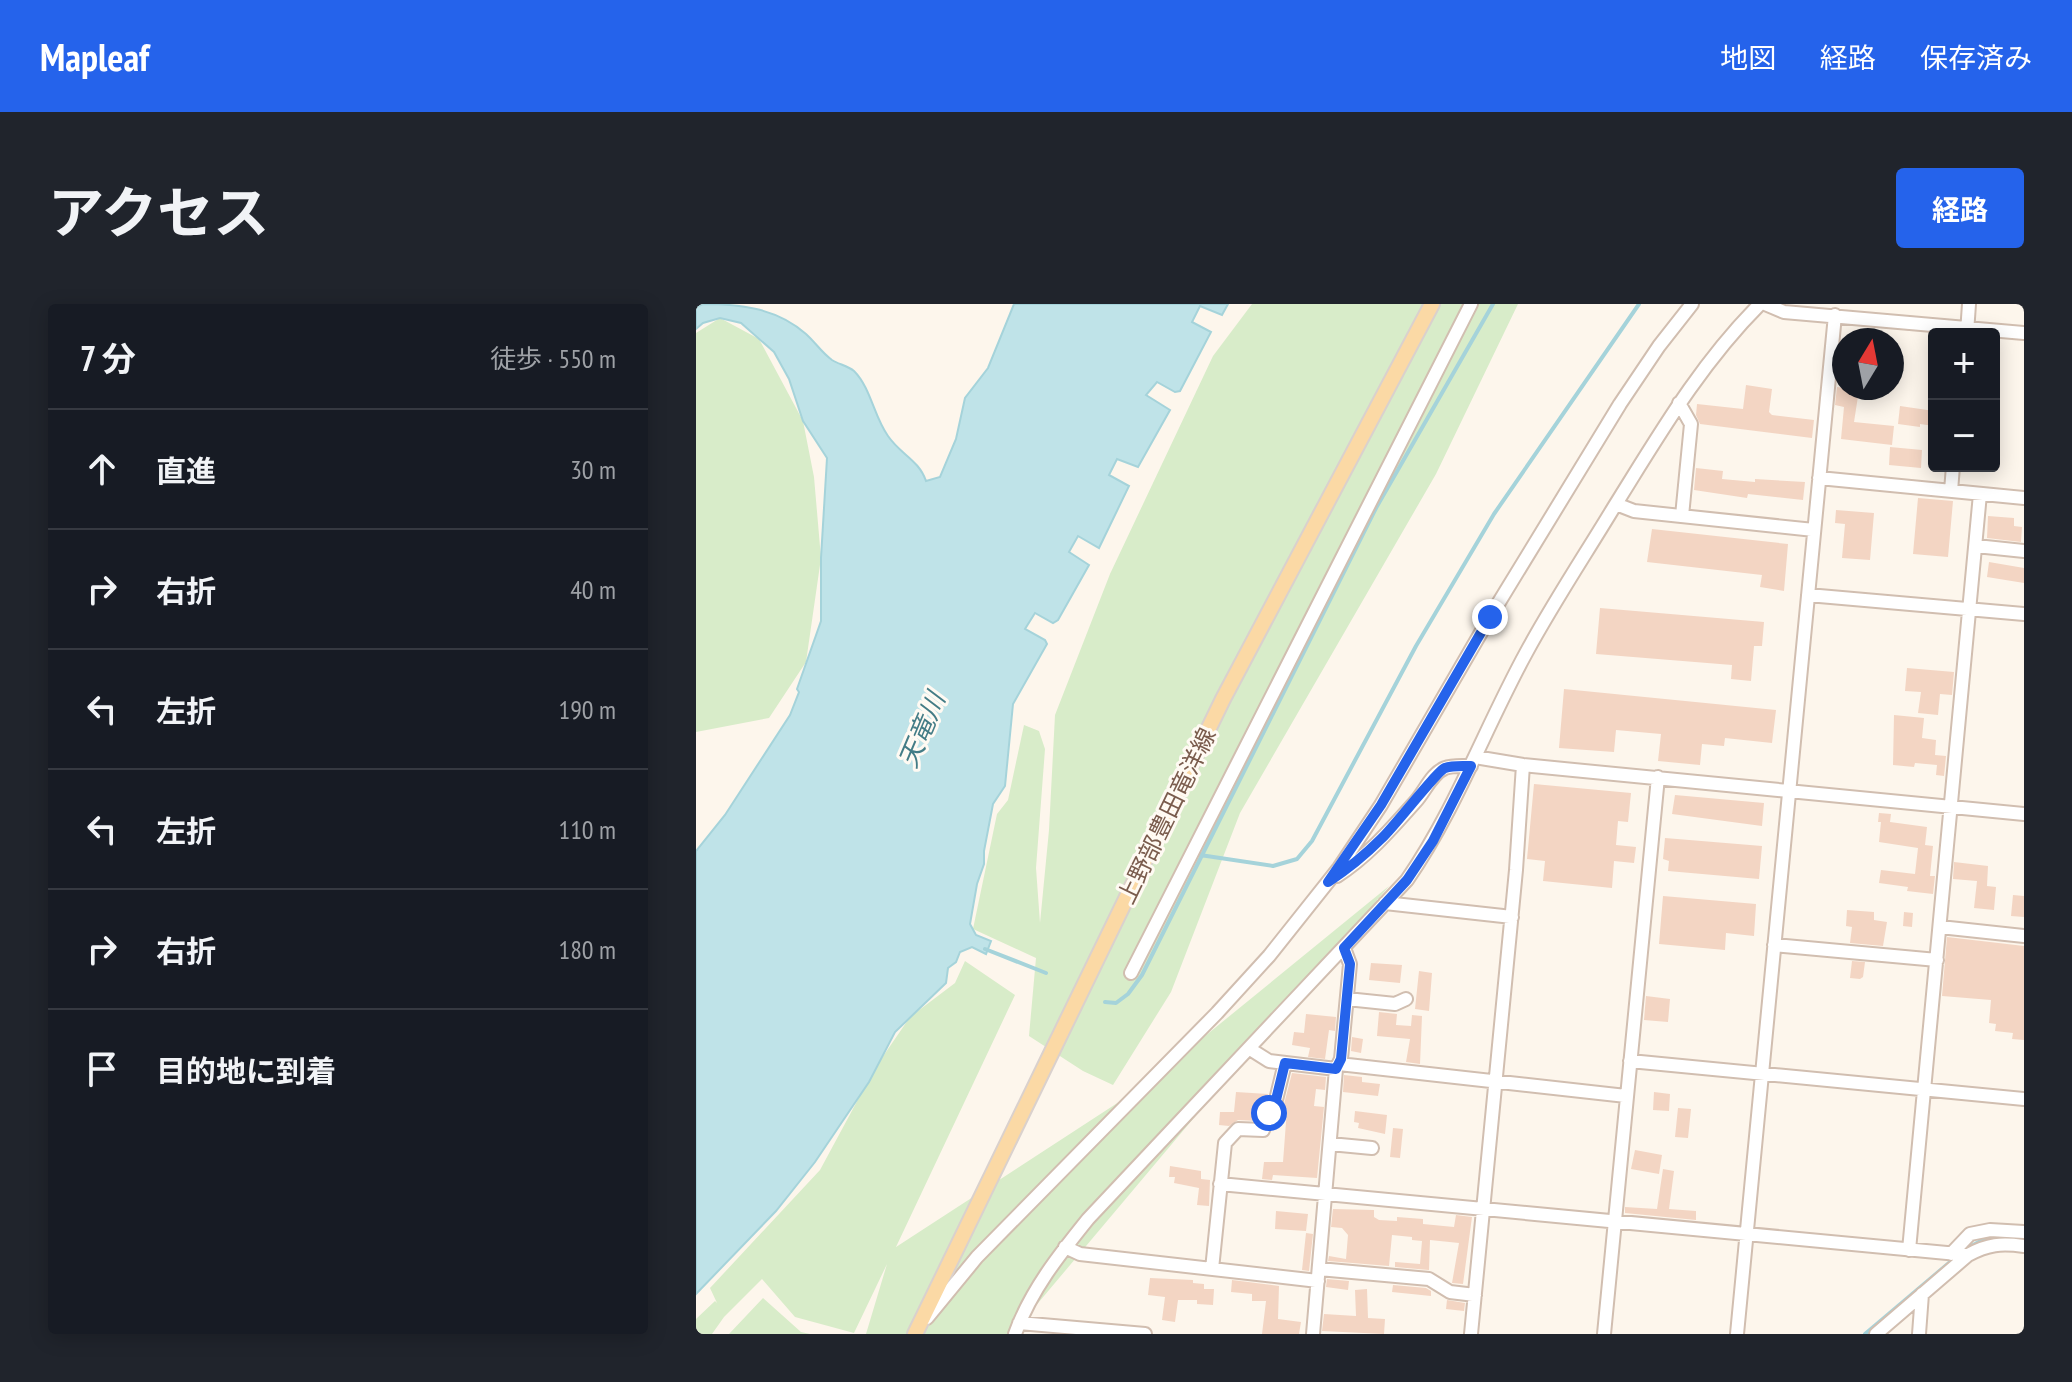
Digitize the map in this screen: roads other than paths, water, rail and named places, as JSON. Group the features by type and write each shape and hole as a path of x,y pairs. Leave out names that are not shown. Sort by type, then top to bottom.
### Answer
{"main road":[{"name":"上野部豊田竜洋線","path":"915,1333 1223,699 1432,304"}],"street":[{"path":"1131,973 1471,304"},
{"path":"915,1333 977,1257 1217,1013 1269,956 1328,882 1381,805 1498,603 1620,404 1692,304"},
{"path":"1145,1334 1017,1328 1034,1291 1088,1219 1407,880 1433,841 1526,653 1679,403 1712,356 1762,304 1784,312 1942,328"},
{"path":"1967,328 1969,304"},
{"path":"1737,1334 1835,315"},
{"path":"2000,332 2024,333"},
{"path":"1679,403 1691,424 1682,516"},
{"path":"1951,491 1953,472"},
{"path":"1819,478 2024,498"},
{"path":"1909,1250 1980,494"},
{"path":"1616,504 1634,511 1814,530"},
{"path":"1976,546 2024,551"},
{"path":"1808,595 2024,614"},
{"path":"1328,882 1354,865 1384,837 1435,775 1444,768 1473,762 1789,789 2024,814"},
{"path":"1471,1334 1512,917 1523,765"},
{"path":"1604,1334 1658,777"},
{"path":"1385,903 1512,917"},
{"path":"1940,927 2024,936"},
{"path":"1774,945 1937,960"},
{"path":"1313,1334 1350,964 1344,948"},
{"path":"1347,999 1395,1004 1406,999"},
{"path":"1250,1049 1269,1061 1285,1063 1496,1081 1626,1096"},
{"path":"1630,1061 2024,1099"},
{"path":"1212,1269 1225,1143 1238,1129 1263,1130 1274,1108 1285,1063"},
{"path":"1330,1144 1372,1148"},
{"path":"1220,1184 1958,1255 1998,1243 2024,1246"},
{"path":"1876,1334 1922,1294 1958,1255 1970,1234 1990,1230 2024,1232"},
{"path":"1065,1247 1080,1254 1212,1269 1429,1279 1450,1292 1475,1295"},
{"path":"1919,1334 1922,1294"}],"water":[{"name":"天竜川","path":"703,304 758,309 783,318 806,334 832,360 854,371 865,386 888,436 919,468 926,481 940,477 956,439 965,398 988,368 1014,304 1228,304 1222,315 1200,306 1192,322 1211,332 1180,391 1175,392 1157,382 1146,395 1170,410 1138,467 1117,459 1109,475 1129,486 1099,548 1078,536 1069,552 1089,565 1058,620 1053,623 1035,613 1025,629 1047,644 1013,704 1005,786 993,804 984,864 977,884 970,924 976,935 991,941 986,954 972,947 960,952 956,962 948,968 946,983 895,1032 869,1082 815,1162 776,1211 696,1294 696,851 725,815 790,715 799,692 797,689 821,621 827,458 803,421 789,379 774,352 741,323 720,318 703,323 696,329 696,307"}],"waterway":[{"path":"1105,1002 1116,1003 1128,994 1142,975 1376,508 1493,304"},
{"path":"1200,855 1273,866 1297,859 1312,841 1416,646 1494,514 1639,304"},
{"path":"985,949 1046,973"},
{"path":"1962,1251 1988,1237 2002,1236"},
{"path":"1865,1334 1956,1257"}]}
